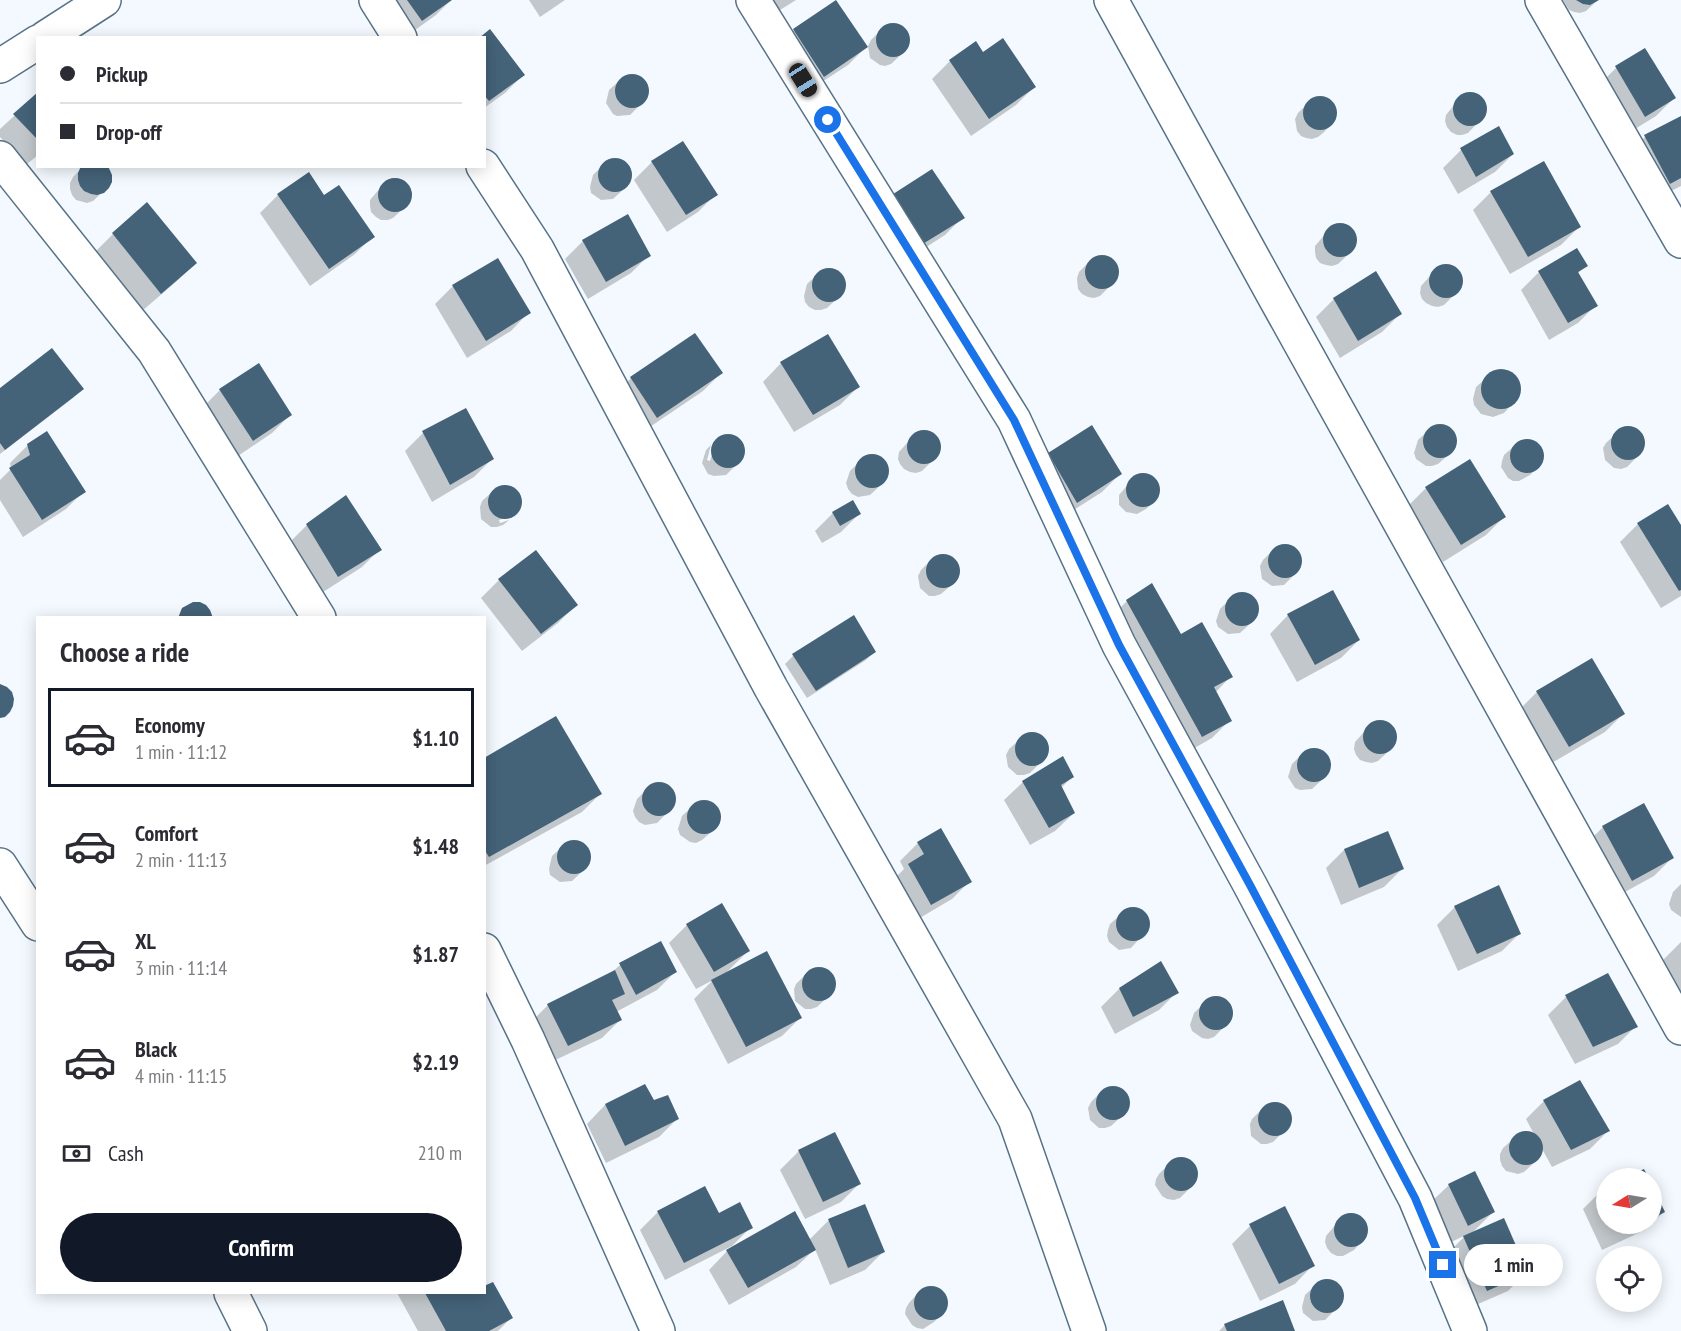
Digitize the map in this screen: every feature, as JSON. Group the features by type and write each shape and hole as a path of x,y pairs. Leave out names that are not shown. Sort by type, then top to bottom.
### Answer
{"street":[{"path":"48,36 104,0"},
{"path":"376,0 399,36"},
{"path":"753,0 1014,420 1119,645 1250,885 1415,1198 1470,1331"},
{"path":"1111,0 1681,1028"},
{"path":"1542,0 1681,241"},
{"path":"0,66 36,43"},
{"path":"0,158 154,351 317,616"},
{"path":"484,168 537,249 771,688 1015,1119 1089,1331"},
{"path":"0,865 36,921"},
{"path":"486,954 528,1040 658,1331"},
{"path":"232,1294 250,1331"}],"building":[{"path":"407,0 452,0 422,21"},
{"path":"836,0 868,47 824,77 793,29"},
{"path":"1576,0 1599,0 1590,5"},
{"path":"893,23 905,28 910,40 905,52 893,57 881,52 876,40 881,28"},
{"path":"490,29 525,75 489,101 486,97 486,36 481,36"},
{"path":"1003,38 1036,87 989,119 949,60 976,41 983,52"},
{"path":"1645,48 1676,98 1645,117 1615,66"},
{"path":"632,74 644,79 649,91 644,103 632,108 620,103 615,91 620,79"},
{"path":"1470,92 1482,97 1487,109 1482,121 1470,126 1458,121 1453,109 1458,97"},
{"path":"36,94 36,138 13,114"},
{"path":"1320,96 1332,101 1337,113 1332,125 1320,130 1308,125 1303,113 1308,101"},
{"path":"1681,116 1681,178 1670,184 1644,135"},
{"path":"1499,126 1514,154 1476,177 1460,148"},
{"path":"683,141 718,195 686,215 651,161"},
{"path":"615,158 627,163 632,175 627,187 615,192 603,187 598,175 603,163"},
{"path":"1544,161 1581,227 1528,257 1490,191"},
{"path":"80,168 109,168 112,182 104,193 91,194 80,186 78,173"},
{"path":"932,169 965,218 921,245 890,196"},
{"path":"309,172 324,195 339,185 375,237 329,269 277,194"},
{"path":"395,178 407,183 412,195 407,207 395,212 383,207 378,195 383,183"},
{"path":"147,202 197,263 161,294 112,233"},
{"path":"628,214 651,256 606,282 582,240"},
{"path":"1340,223 1352,228 1357,240 1352,252 1340,257 1328,252 1323,240 1328,228"},
{"path":"1577,248 1588,266 1578,272 1598,306 1568,323 1538,271"},
{"path":"1102,255 1114,260 1119,272 1114,284 1102,289 1090,284 1085,272 1090,260"},
{"path":"498,258 531,313 486,341 452,285"},
{"path":"1446,264 1458,269 1463,281 1458,293 1446,298 1434,293 1429,281 1434,269"},
{"path":"829,268 841,273 846,285 841,297 829,302 817,297 812,285 817,273"},
{"path":"1376,271 1402,314 1358,341 1333,298"},
{"path":"695,333 723,373 657,418 630,377"},
{"path":"828,334 860,387 813,415 780,362"},
{"path":"52,348 84,389 5,450 0,443 0,388"},
{"path":"259,363 292,415 253,441 219,389"},
{"path":"1501,369 1515,375 1521,389 1515,403 1501,409 1487,403 1481,389 1487,375"},
{"path":"466,408 494,459 450,485 422,431"},
{"path":"1440,424 1452,429 1457,441 1452,453 1440,458 1428,453 1423,441 1428,429"},
{"path":"1092,425 1122,474 1077,503 1048,453"},
{"path":"1628,426 1640,431 1645,443 1640,455 1628,460 1616,455 1611,443 1616,431"},
{"path":"924,430 936,435 941,447 936,459 924,464 912,459 907,447 912,435"},
{"path":"47,431 86,492 42,520 9,468 30,455 27,444"},
{"path":"728,434 740,439 745,451 740,463 728,468 716,463 711,451 716,439"},
{"path":"1527,439 1539,444 1544,456 1539,468 1527,473 1515,468 1510,456 1515,444"},
{"path":"872,454 884,459 889,471 884,483 872,488 860,483 855,471 860,459"},
{"path":"1470,459 1506,517 1461,545 1425,487"},
{"path":"1143,473 1155,478 1160,490 1155,502 1143,507 1131,502 1126,490 1131,478"},
{"path":"505,485 517,490 522,502 517,514 505,519 493,514 488,502 493,490"},
{"path":"346,495 382,550 338,577 306,524"},
{"path":"853,500 861,514 840,526 832,512"},
{"path":"1668,504 1681,525 1681,590 1679,591 1637,523"},
{"path":"1285,544 1297,549 1302,561 1297,573 1285,578 1273,573 1268,561 1273,549"},
{"path":"536,550 578,605 541,634 498,579"},
{"path":"943,554 955,559 960,571 955,583 943,588 931,583 926,571 931,559"},
{"path":"1152,583 1181,634 1202,622 1233,677 1214,687 1232,721 1202,737 1126,600"},
{"path":"1333,590 1360,640 1315,665 1287,614"},
{"path":"1242,592 1254,597 1259,609 1254,621 1242,626 1230,621 1225,609 1230,597"},
{"path":"193,602 200,602 206,605 212,616 179,616 182,608"},
{"path":"854,615 876,652 816,691 792,654"},
{"path":"1592,658 1625,714 1569,747 1536,691"},
{"path":"0,684 12,692 14,699 10,712 0,718"},
{"path":"556,716 602,794 489,857 486,852 486,757"},
{"path":"1380,720 1392,725 1397,737 1392,749 1380,754 1368,749 1363,737 1368,725"},
{"path":"1032,732 1044,737 1049,749 1044,761 1032,766 1020,761 1015,749 1020,737"},
{"path":"1314,748 1326,753 1331,765 1326,777 1314,782 1302,777 1297,765 1302,753"},
{"path":"1063,756 1074,777 1061,785 1075,813 1049,828 1022,781"},
{"path":"659,782 671,787 676,799 671,811 659,816 647,811 642,799 647,787"},
{"path":"704,800 716,805 721,817 716,829 704,834 692,829 687,817 692,805"},
{"path":"1644,803 1674,858 1632,881 1602,826"},
{"path":"941,828 972,882 931,905 908,864 924,854 917,842"},
{"path":"1388,831 1404,869 1359,888 1344,849"},
{"path":"574,840 586,845 591,857 586,869 574,874 562,869 557,857 562,845"},
{"path":"1499,885 1521,934 1477,954 1454,906"},
{"path":"722,903 750,951 714,972 686,924"},
{"path":"1133,907 1145,912 1150,924 1145,936 1133,941 1121,936 1116,924 1121,912"},
{"path":"661,941 677,972 636,995 619,963"},
{"path":"767,951 802,1018 746,1047 711,980"},
{"path":"1161,961 1179,993 1133,1017 1119,988"},
{"path":"819,967 831,972 836,984 831,996 819,1001 807,996 802,984 807,972"},
{"path":"615,970 625,994 612,1000 622,1020 568,1046 547,1004"},
{"path":"1608,973 1638,1027 1593,1047 1565,995"},
{"path":"1216,996 1228,1001 1233,1013 1228,1025 1216,1030 1204,1025 1199,1013 1204,1001"},
{"path":"1580,1080 1610,1131 1571,1150 1543,1100"},
{"path":"645,1084 654,1100 668,1095 679,1119 625,1146 605,1104"},
{"path":"1113,1086 1125,1091 1130,1103 1125,1115 1113,1120 1101,1115 1096,1103 1101,1091"},
{"path":"1275,1102 1287,1107 1292,1119 1287,1131 1275,1136 1263,1131 1258,1119 1263,1107"},
{"path":"1526,1131 1538,1136 1543,1148 1538,1160 1526,1165 1514,1160 1509,1148 1514,1136"},
{"path":"835,1132 861,1184 823,1202 798,1150"},
{"path":"1181,1157 1193,1162 1198,1174 1193,1186 1181,1191 1169,1186 1164,1174 1169,1162"},
{"path":"1475,1171 1495,1212 1468,1226 1448,1184"},
{"path":"705,1186 719,1213 740,1202 753,1228 684,1263 657,1211"},
{"path":"865,1204 885,1252 848,1268 828,1219"},
{"path":"1285,1206 1315,1266 1279,1284 1249,1224"},
{"path":"795,1211 816,1250 748,1288 726,1250"},
{"path":"1351,1213 1363,1218 1368,1230 1363,1242 1351,1247 1339,1242 1334,1230 1339,1218"},
{"path":"1504,1218 1528,1273 1487,1291 1463,1236"},
{"path":"1327,1279 1339,1284 1344,1296 1339,1308 1327,1313 1315,1308 1310,1296 1315,1284"},
{"path":"493,1282 513,1318 489,1331 446,1331 426,1294 486,1294 486,1285"},
{"path":"931,1286 943,1291 948,1303 943,1315 931,1320 919,1315 914,1303 919,1291"},
{"path":"1283,1300 1295,1331 1227,1331 1224,1324"}],"route":[{"path":"828,120 1014,420 1119,645 1250,885 1415,1198 1443,1265"}]}
